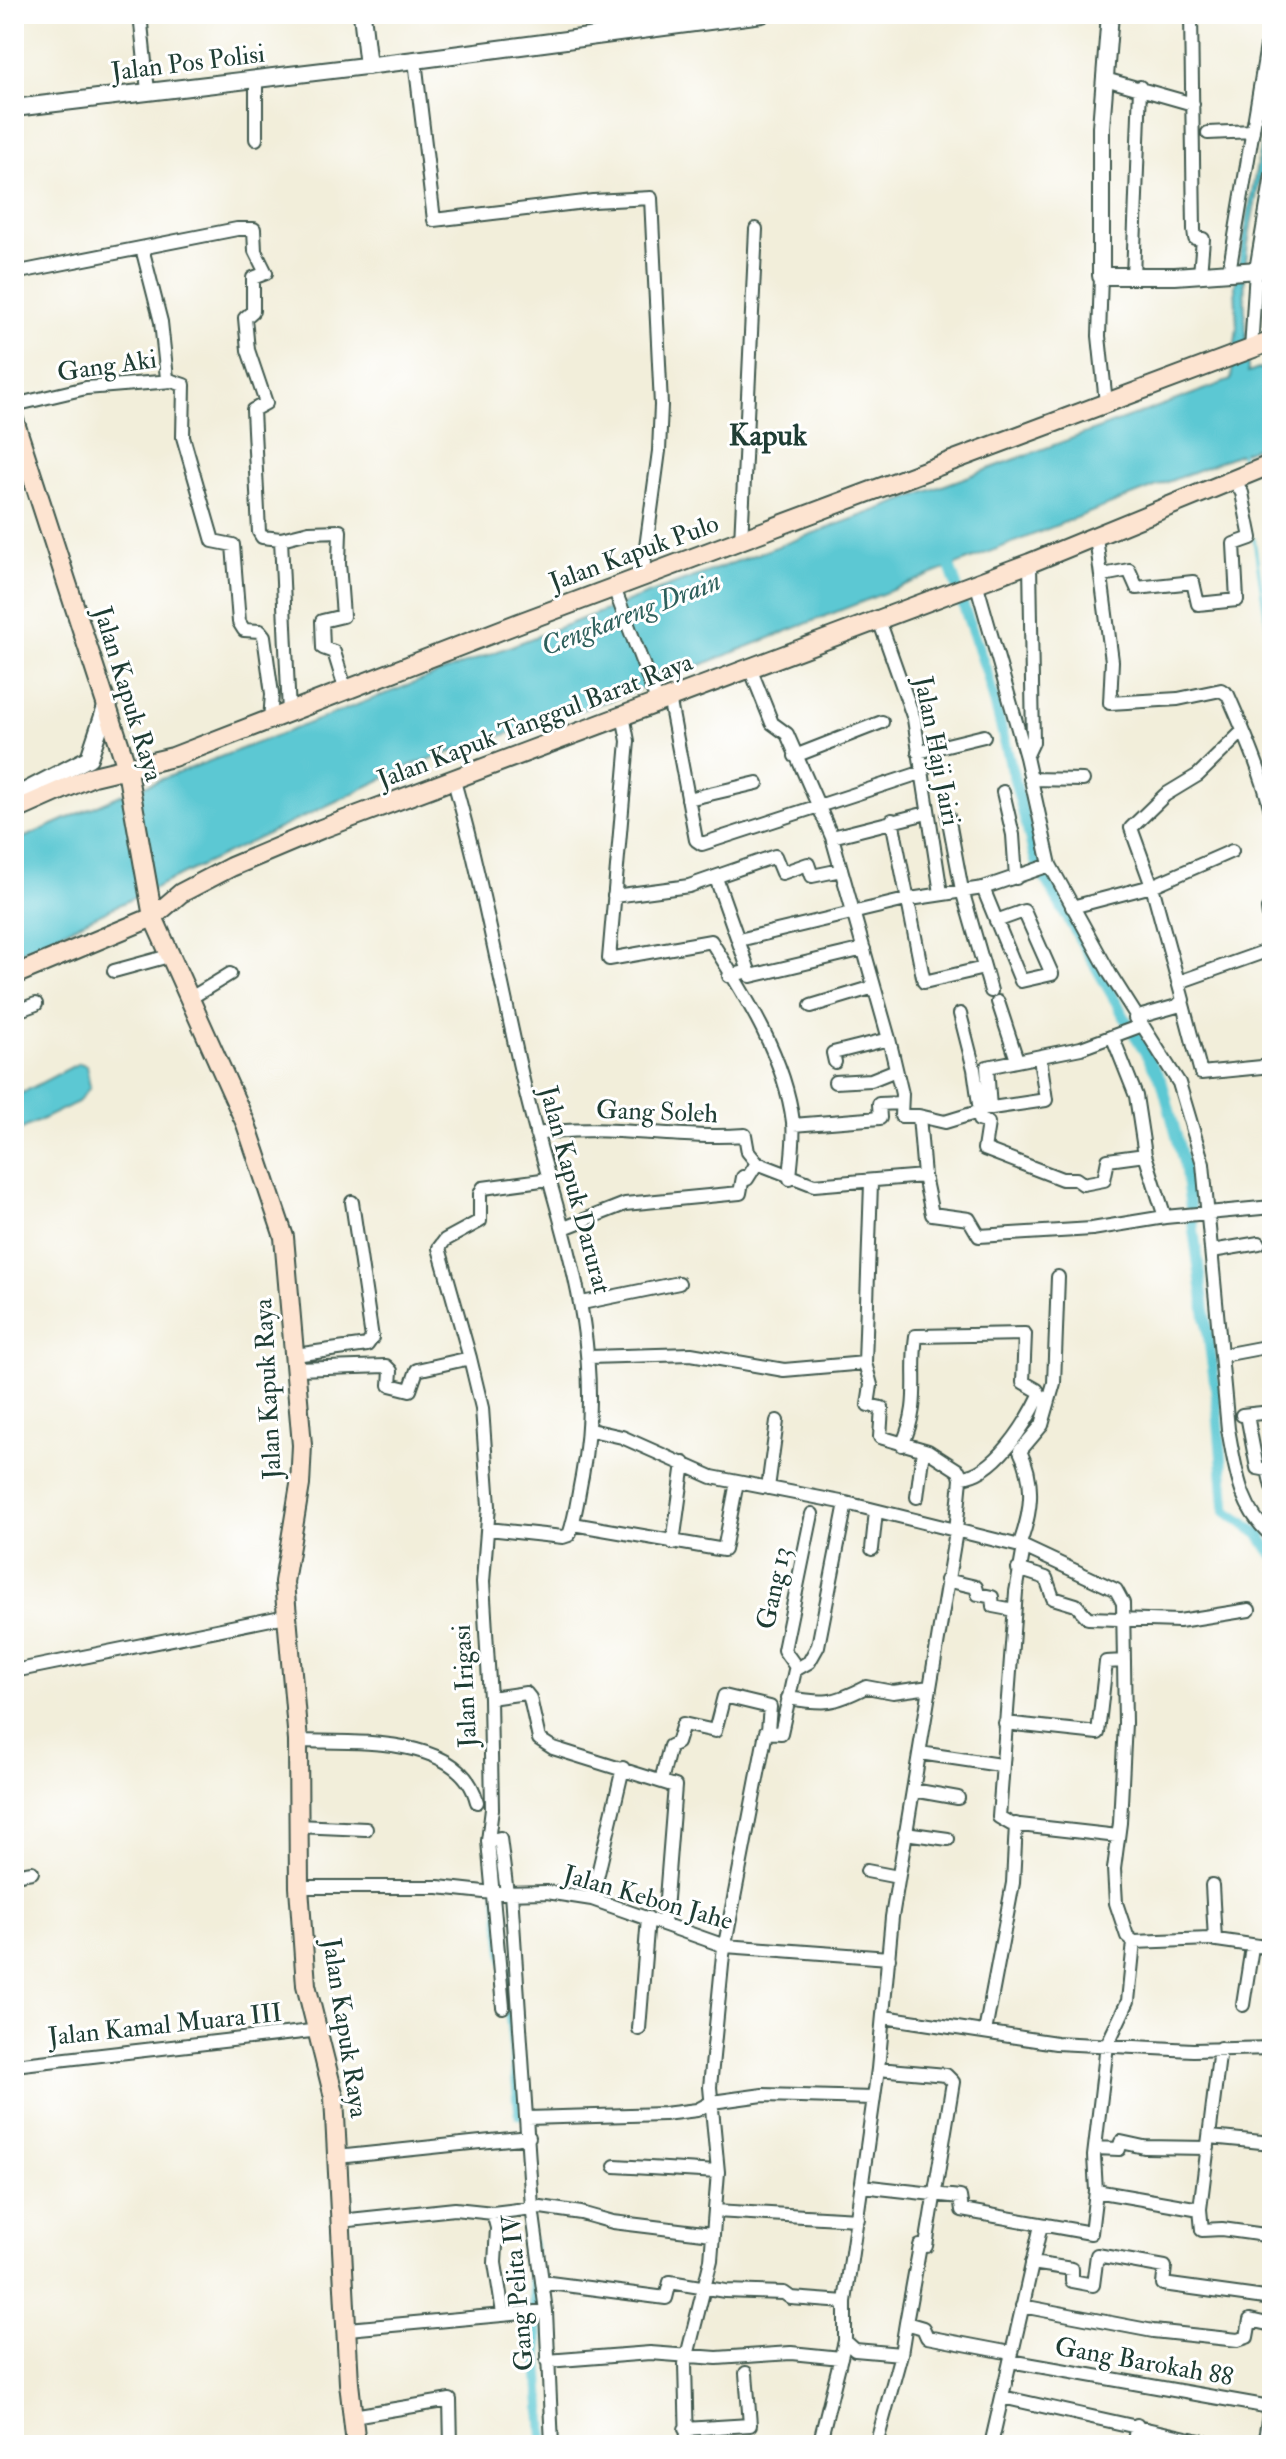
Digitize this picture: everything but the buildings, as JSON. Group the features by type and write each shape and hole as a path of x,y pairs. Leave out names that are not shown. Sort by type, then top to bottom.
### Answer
{"main road":[{"name":"Jalan Kapuk Pulo","path":"14,811 93,776 128,772 173,757 616,594 642,577 1272,341"},
{"name":"Jalan Kapuk Raya","path":"14,420 20,460 128,772 153,917 246,1124 284,1237 302,1462 284,1582 298,1741 299,1887 306,1985 320,2030 334,2097 356,2445"},
{"path":"973,584 1272,464"},
{"name":"Jalan Kapuk Tanggul Barat Raya","path":"14,975 153,917 181,893 231,867 321,829 454,781 623,715 660,697 750,668 973,584"}],"street":[{"path":"140,14 148,91"},
{"path":"362,14 368,66 762,14"},
{"path":"1106,403 1099,336 1105,79 1110,14"},
{"path":"1191,14 1195,238 1203,239 1200,274"},
{"path":"1250,350 1248,270 1253,131 1272,16"},
{"path":"415,60 434,220 593,201 651,198 661,405 659,451 642,577"},
{"name":"Jalan Pos Polisi","path":"14,108 368,66"},
{"path":"256,79 256,139"},
{"path":"1105,79 1193,104"},
{"path":"1133,277 1140,87"},
{"path":"1208,133 1253,131"},
{"path":"1248,270 1272,175"},
{"path":"14,273 237,229 254,229 255,251 266,273 253,278 253,311 245,318 248,350 266,403 253,410 259,532 262,537 281,539 309,532 340,531 343,616 324,618 322,634 323,648 334,652 346,691"},
{"path":"741,542 756,229"},
{"name":"Gang Aki","path":"142,248 161,322 167,378 172,381"},
{"path":"1101,276 1248,270"},
{"path":"172,381 184,385 183,437 213,541 233,545 239,622 244,630 260,631 264,636 272,694 270,720"},
{"name":"Gang Aki","path":"14,405 86,388 172,381"},
{"path":"1103,575 1129,570 1137,588 1193,582 1198,604 1237,600 1234,544 1251,538 1242,493 1242,476"},
{"path":"1096,537 1112,661 1110,703 1178,699 1221,690 1228,695 1252,758 1262,773 1272,814"},
{"path":"281,539 289,713"},
{"path":"1026,757 1033,742 1030,563"},
{"path":"973,584 1026,757 1046,867 1072,907 1136,1024 1179,1083 1203,1164 1204,1215 1212,1251 1227,1416 1238,1481 1250,1512 1272,1536"},
{"path":"616,594 660,697 696,840 702,844 920,773"},
{"name":"Jalan Haji Jairi","path":"879,620 914,719 941,893"},
{"path":"750,668 772,723 787,734 832,837 889,1039 903,1117 919,1116 945,1122 983,1110 1046,1100 1040,1058"},
{"path":"14,797 89,758 107,704"},
{"path":"623,715 628,741 610,960 711,941 729,976 758,1020 784,1080 793,1125 790,1179"},
{"path":"795,756 882,722"},
{"path":"1243,731 1198,775 1165,795 1131,828 1152,886 1201,1073 1272,1066"},
{"path":"918,752 984,736"},
{"path":"1030,779 1083,780"},
{"name":"Jalan Kapuk Darurat","path":"454,781 486,904 536,1134 582,1303 589,1357 591,1430 573,1524"},
{"path":"688,799 757,783"},
{"path":"1003,792 1018,877"},
{"path":"832,837 927,813"},
{"path":"948,816 962,890 984,968 1017,1060"},
{"path":"892,820 924,982 984,968"},
{"path":"1072,907 1152,886 1232,851"},
{"path":"614,896 716,878 775,856 782,873 808,864 812,876 841,870"},
{"path":"739,940 910,899 983,888 1046,867"},
{"path":"716,878 751,976 864,949"},
{"path":"983,888 996,921 1021,981 1052,974 1023,910 996,921"},
{"path":"1268,909 1272,938"},
{"path":"1179,982 1272,949"},
{"path":"114,971 169,956"},
{"path":"729,976 749,971"},
{"path":"189,999 230,974"},
{"path":"811,1006 874,987"},
{"path":"1145,1155 1108,1160 1104,1180 1083,1184 984,1149 988,1123 979,1120 983,1110 985,1070 1115,1038 1182,1001"},
{"path":"14,1012 36,1004"},
{"path":"960,1014 983,1110"},
{"path":"1115,1038 1136,1096 1145,1155 1170,1216"},
{"path":"835,1062 833,1053 889,1039"},
{"path":"835,1082 871,1080 896,1070"},
{"path":"793,1125 880,1118 879,1104 901,1103"},
{"path":"919,1116 924,1176 932,1214 969,1219 979,1236 1092,1229 1170,1216 1272,1208"},
{"name":"Gang Soleh","path":"536,1134 565,1130 698,1138 745,1135 748,1152 757,1163"},
{"path":"564,1228 625,1204 740,1193 743,1177 747,1179 757,1163 790,1179 814,1185 871,1183 924,1176"},
{"name":"Jalan Irigasi","path":"503,2007 500,1838 488,1841 492,1809 483,1582 488,1529 482,1408 439,1248 445,1240 480,1221 480,1194 483,1188 549,1179"},
{"path":"819,2445 845,2341 845,2302 878,2069 898,1877 956,1531 961,1477 950,1464 923,1450 880,1437 882,1408 868,1405 871,1385 865,1363 871,1183"},
{"path":"296,1362 367,1345 372,1338 352,1202"},
{"path":"1212,1251 1259,1243"},
{"path":"1058,1277 1054,1383 1042,1425 1020,1451 1027,1465 1032,1503 1018,1569 997,1812 1000,1820 1016,1824 1118,1836"},
{"path":"582,1303 679,1283"},
{"path":"902,1445 913,1422 917,1377 916,1336 1025,1334 1023,1382 1040,1395 1015,1434 992,1461 978,1474 961,1477"},
{"path":"1223,1355 1260,1348"},
{"path":"589,1357 691,1354 784,1370 865,1363"},
{"path":"296,1362 386,1366 391,1371 390,1385 410,1390 417,1370 470,1358"},
{"path":"1227,1416 1272,1412"},
{"path":"1247,1415 1257,1468 1269,1473"},
{"path":"768,1488 777,1421"},
{"path":"591,1430 622,1437 712,1477 846,1503 1021,1547 1116,1590 1123,1603 1125,1723 1114,1869 1116,1903 1123,1928 1134,1942 1128,2001 1107,2045 1095,2148 1096,2191 1092,2233 962,2210 961,2197 861,2186"},
{"path":"917,1497 923,1450"},
{"path":"673,1543 684,1463"},
{"path":"1238,1481 1269,1473"},
{"path":"1269,1473 1272,1487"},
{"path":"488,1529 563,1537 573,1524 725,1550 737,1482"},
{"path":"768,1730 781,1733 796,1667 809,1662 818,1646 846,1503"},
{"path":"872,1549 876,1511"},
{"name":"Gang 13","path":"796,1667 784,1650 812,1514"},
{"path":"1018,1569 1046,1578 1053,1598 1076,1605 1085,1617 1122,1621 1179,1621 1249,1610"},
{"path":"946,1580 976,1587 978,1594 992,1597 993,1606 1014,1610"},
{"path":"14,1671 286,1616"},
{"path":"1005,1723 1098,1733 1106,1662 1124,1661"},
{"path":"788,1698 821,1704 851,1697 866,1687 893,1692 930,1687"},
{"path":"490,1698 526,1693 530,1698 539,1739 553,1748 675,1786 664,1923"},
{"path":"661,1781 670,1746 677,1743 683,1724 715,1731 724,1696 770,1707 725,1946 710,2087 718,2172 711,2260 686,2356 687,2445"},
{"path":"298,1741 402,1747 442,1756 463,1774 477,1802"},
{"path":"920,1753 1000,1765"},
{"path":"592,1899 623,1768"},
{"path":"913,1790 958,1798"},
{"path":"985,2032 1013,1883 1016,1824"},
{"path":"297,1826 366,1829"},
{"path":"905,1833 948,1839"},
{"path":"867,1871 898,1877"},
{"path":"14,1875 32,1872"},
{"path":"1212,1885 1215,1940"},
{"name":"Jalan Kebon Jahe","path":"299,1887 438,1887 502,1893 547,1892 592,1899 725,1946 889,1958"},
{"name":"Gang Pelita IV","path":"502,1893 527,2118 530,2208 542,2282 540,2311 547,2361 552,2445"},
{"path":"639,2029 648,1918"},
{"path":"1134,1942 1215,1940 1272,1948"},
{"path":"1243,2005 1252,1947"},
{"path":"884,2017 1013,2039 1107,2045 1272,2048"},
{"name":"Jalan Kamal Muara III","path":"14,2065 320,2030"},
{"path":"1220,2048 1200,2209 1202,2230 1222,2229 1272,2236"},
{"path":"876,2445 901,2354 920,2246 926,2246 952,2080 946,2075 878,2069"},
{"path":"527,2118 664,2114 697,2110 712,2102 763,2095 873,2098"},
{"path":"337,2157 527,2137"},
{"path":"1095,2148 1119,2149 1121,2142 1144,2147 1209,2142 1272,2143"},
{"path":"615,2166 718,2172"},
{"path":"1096,2191 1200,2209"},
{"path":"340,2221 455,2209 493,2213 530,2208 712,2234"},
{"path":"715,2211 858,2219"},
{"path":"493,2213 503,2313"},
{"path":"991,2445 1041,2225"},
{"path":"1032,2263 1073,2269 1072,2281 1093,2285 1097,2255 1142,2261 1165,2267 1163,2284 1272,2299"},
{"path":"542,2282 666,2298 670,2282 703,2289 784,2293 791,2298 845,2302"},
{"path":"1022,2306 1153,2331 1237,2340 1246,2339 1251,2320 1272,2325"},
{"path":"348,2329 540,2311"},
{"name":"Gang Barokah 88","path":"906,2323 923,2328 927,2337 1010,2357 1271,2402"},
{"path":"845,2341 855,2350 901,2354"},
{"path":"547,2361 650,2353 686,2356 791,2353 841,2358"},
{"path":"685,2429 750,2425 746,2373"},
{"path":"1002,2397 1218,2445"},
{"path":"353,2416 450,2400 451,2445"},
{"path":"1264,2445 1271,2402"},
{"path":"1133,2445 1137,2425"}],"water":[{"name":"Cengkareng Drain","path":"1272,82 1269,127 1249,238 1244,288 1248,373 1272,364 1272,441 614,699 412,765 14,955 14,842 123,794 640,597 1231,380 1237,327 1235,286"},
{"path":"79,1063 86,1065 90,1087 78,1102 14,1133 14,1097"}],"waterway":[{"path":"1241,452 1243,469"},
{"path":"1254,539 1272,662"},
{"path":"946,556 987,673 1036,863 1162,1082 1185,1168 1216,1392 1226,1511 1259,1534 1272,1554"},
{"path":"498,1884 520,2114"},
{"path":"531,2243 544,2445"}],"district":[{"name":"Kapuk","path":"768,435"}]}
